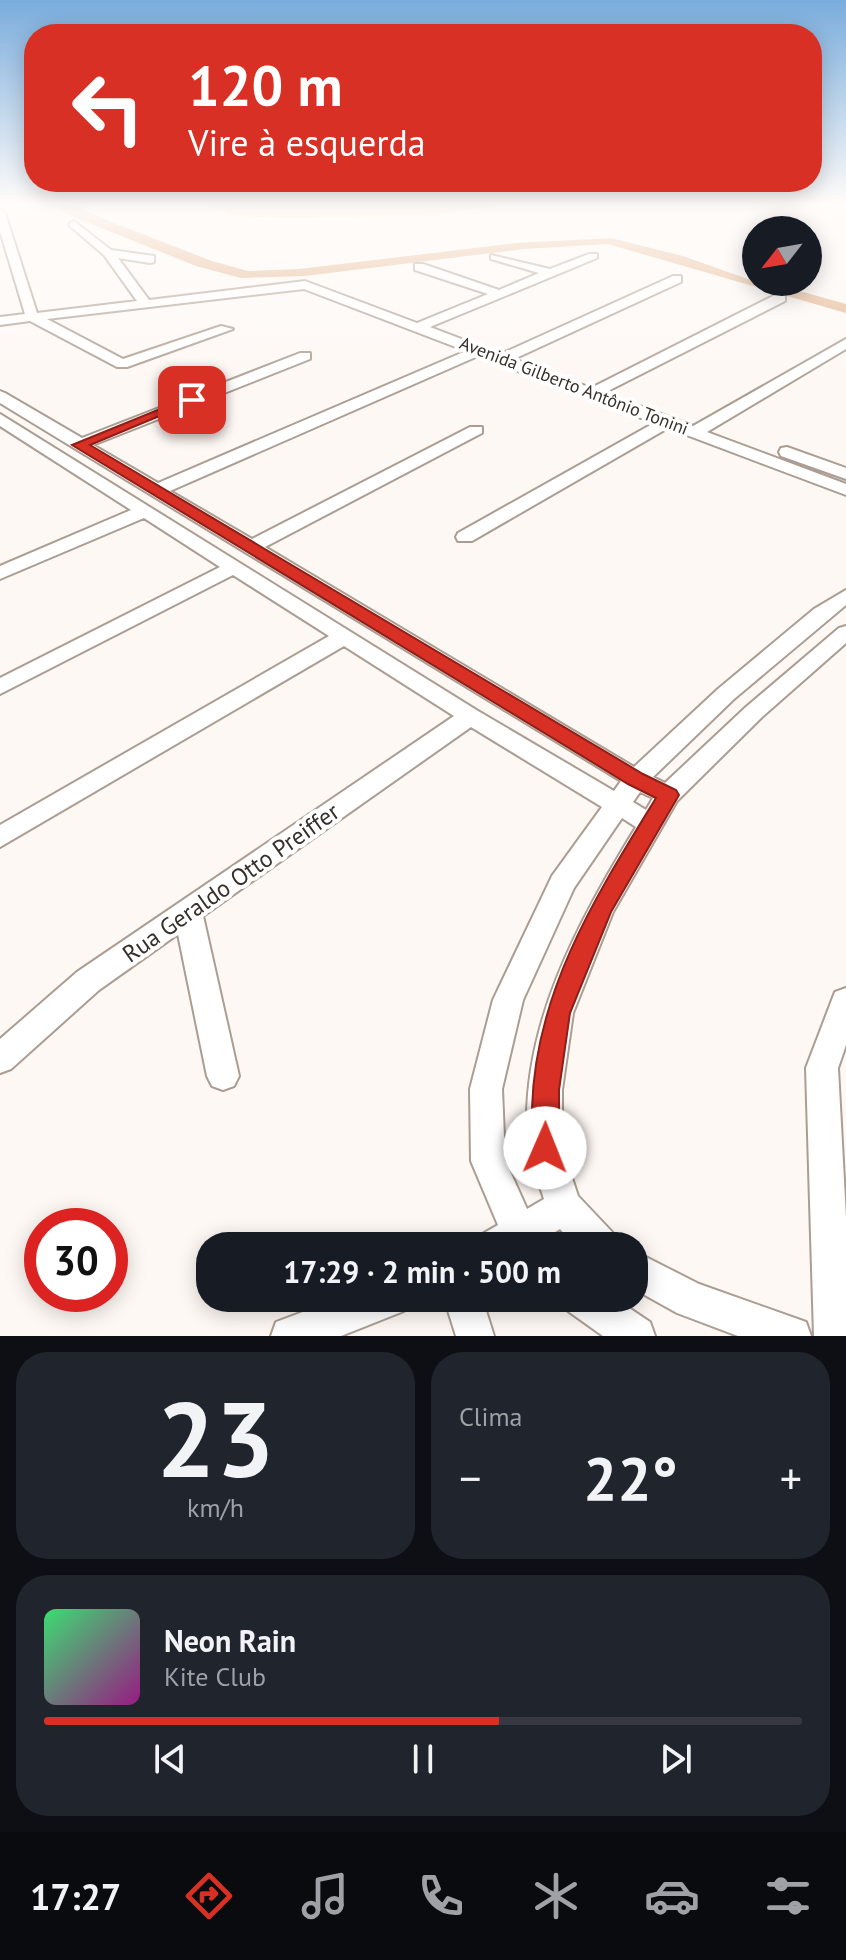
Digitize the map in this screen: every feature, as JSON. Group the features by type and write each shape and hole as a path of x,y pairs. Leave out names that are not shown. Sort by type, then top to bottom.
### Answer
{"street":[{"path":"16,266 30,314"},
{"path":"118,266 144,300"},
{"path":"528,266 551,273"},
{"path":"426,324 567,266"},
{"path":"419,267 499,294"},
{"path":"502,359 677,279"},
{"name":"Avenida Gilberto Antônio Tonini","path":"144,300 308,280 426,324 518,351 846,474"},
{"path":"593,393 780,298"},
{"path":"0,321 30,314 144,300"},
{"path":"0,313 30,314 122,364 226,329"},
{"name":"Avenida Gilberto Antônio Tonini","path":"426,324 479,350 846,490"},
{"path":"695,432 846,343"},
{"path":"157,490 479,350"},
{"path":"79,445 305,356"},
{"path":"0,396 249,548 636,779 668,795"},
{"path":"0,419 232,568 649,823"},
{"path":"465,537 667,422"},
{"path":"249,548 476,430"},
{"path":"809,476 846,452"},
{"path":"0,573 144,511"},
{"path":"0,687 232,568"},
{"path":"513,1232 488,1161 486,1089 508,1000 562,883 636,779 726,694 821,613 846,596"},
{"path":"587,1232 564,1207 545,1148 546,1090 558,1013 600,910 668,795 754,712 846,632"},
{"path":"0,837 343,637"},
{"name":"Rua Geraldo Otto Preiffer","path":"0,1059 88,981 470,716"},
{"path":"188,914 223,1076"},
{"path":"833,1336 822,1068 846,1001"},
{"path":"529,1232 564,1207"},
{"path":"648,1277 690,1300 792,1336"},
{"path":"290,1336 354,1312"},
{"path":"467,1312 475,1336"},
{"path":"601,1312 636,1336"}],"shaded area":[{"path":"197,266 231,266 248,271 383,266 305,276 241,278"},
{"path":"685,266 712,266 742,277 742,283"},
{"path":"787,296 817,296 846,304 846,313"}],"route":[{"path":"192,400 79,445 636,779 668,795 600,910 558,1013 546,1090 545,1148"}]}
